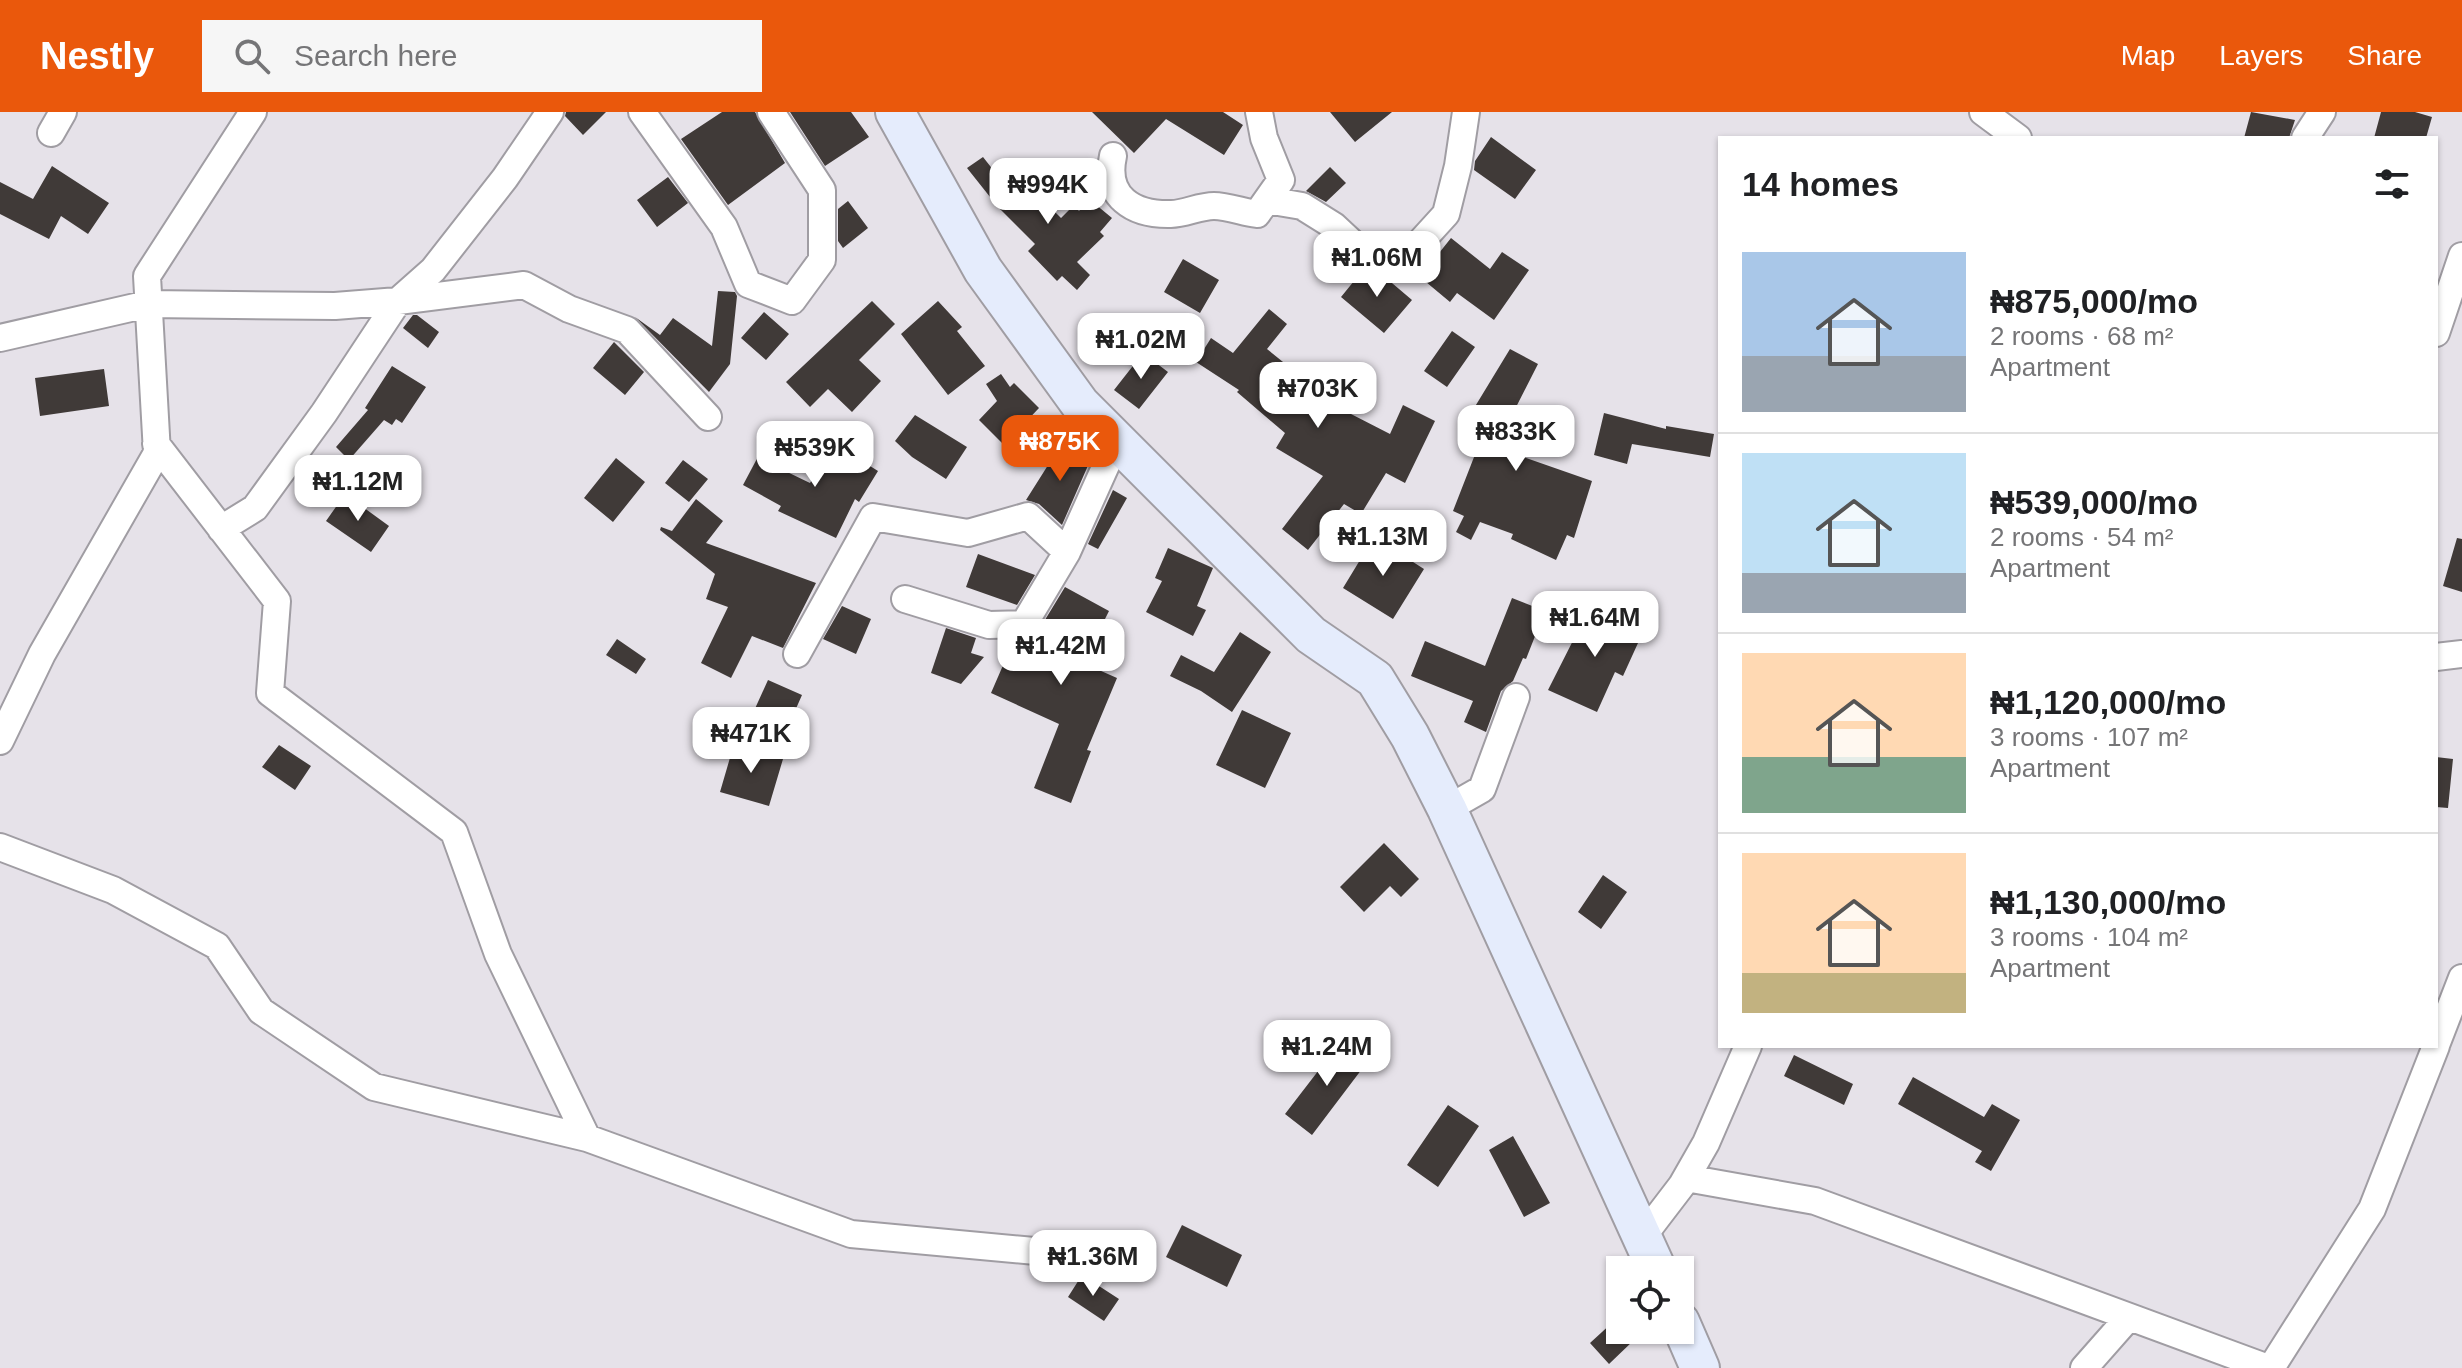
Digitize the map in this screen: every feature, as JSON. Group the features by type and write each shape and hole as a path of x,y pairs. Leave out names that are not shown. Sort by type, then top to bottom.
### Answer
{"main road":[{"path":"895,112 983,270 1080,404 1311,635 1375,679 1410,736 1447,809 1650,1253"},
{"path":"1690,1344 1700,1368"}],"street":[{"path":"0,741 42,654 157,453 147,276 253,112"},
{"path":"221,529 255,508 324,413 398,301 433,270 505,178 550,112"},
{"path":"642,112 724,227 748,284 792,301 822,260 822,190 771,112"},
{"path":"1113,156 1109,174 1117,195 1140,212 1173,214 1213,206 1257,214 1281,180 1264,138 1259,112"},
{"path":"1267,200 1302,206 1334,226 1364,254 1405,259 1446,214 1466,112"},
{"path":"1983,112 2014,136"},
{"path":"2306,136 2322,112"},
{"path":"2438,327 2462,256"},
{"path":"0,338 148,304 335,306 524,285 569,309 627,330 708,417"},
{"path":"905,599 989,625 1024,624 1067,552 1116,443"},
{"path":"156,444 277,601 270,693 454,832 498,954 587,1138"},
{"path":"797,654 873,517 968,533 1028,516 1067,552"},
{"path":"2438,657 2462,654"},
{"path":"1447,809 1482,789 1516,697"},
{"path":"0,847 113,890 217,946 261,1011 374,1087 587,1138 851,1234 1078,1255"},
{"path":"2438,1041 2462,978"},
{"path":"1650,1253 1706,1143 1747,1048"},
{"path":"1686,1178 1815,1201 2269,1368 2372,1209 2435,1048"},
{"path":"2084,1368 2129,1317"}],"building":[{"path":"566,112 606,112 583,135 565,116"},
{"path":"722,112 755,112 785,163 728,205 681,139"},
{"path":"790,112 851,112 869,137 825,166"},
{"path":"1092,112 1223,112 1243,125 1224,155 1166,119 1134,153"},
{"path":"1330,112 1392,112 1355,142"},
{"path":"2251,112 2295,120 2290,136 2245,136"},
{"path":"2381,112 2415,112 2432,117 2427,136 2375,136"},
{"path":"1491,137 1536,170 1515,199 1474,170 1475,161"},
{"path":"983,157 1020,204 1033,190 1061,218 1074,205 1079,211 1089,199 1112,218 1100,232 1104,236 1077,262 1090,275 1077,290 1062,276 1057,281 1028,251 1035,244 998,207 967,168"},
{"path":"52,166 109,203 88,234 61,216 49,239 0,214 0,182 33,199"},
{"path":"1330,167 1346,183 1326,202 1306,191"},
{"path":"668,177 688,203 657,227 637,200"},
{"path":"848,201 868,228 843,248 838,241 838,209"},
{"path":"1451,238 1490,269 1502,252 1529,270 1494,320 1457,293 1450,302 1420,277"},
{"path":"1183,259 1219,280 1200,313 1164,292"},
{"path":"1363,270 1379,272 1412,300 1384,333 1341,297"},
{"path":"718,291 735,292 737,296 730,364 709,392 635,317 660,335 673,318 712,346"},
{"path":"872,301 895,324 859,360 881,381 852,412 828,389 810,407 786,382"},
{"path":"938,301 962,327 957,331 985,366 948,395 901,334"},
{"path":"1269,309 1287,324 1267,349 1314,387 1317,384 1354,409 1351,414 1390,434 1403,405 1435,421 1405,483 1386,473 1361,514 1344,504 1308,550 1282,529 1323,476 1276,448 1285,433 1237,392 1239,390 1196,362 1211,338 1233,353"},
{"path":"764,312 789,334 766,360 741,338"},
{"path":"413,315 439,332 428,348 403,328"},
{"path":"1452,331 1475,347 1447,387 1424,371"},
{"path":"614,342 644,372 625,395 593,368"},
{"path":"1510,349 1538,364 1511,417 1527,427 1512,453 1592,481 1574,538 1567,535 1556,560 1511,539 1513,534 1480,522 1471,540 1456,532 1464,516 1453,511 1483,434 1465,423"},
{"path":"1143,353 1168,372 1139,409 1114,390"},
{"path":"392,366 426,387 402,423 396,419 392,425 384,420 349,460 336,447 368,410 365,408"},
{"path":"104,369 109,406 40,416 35,378"},
{"path":"1001,374 1010,387 1014,383 1039,408 1004,445 979,420 997,401 986,384"},
{"path":"1604,413 1666,429 1666,426 1714,434 1710,457 1632,444 1627,464 1594,455"},
{"path":"915,415 967,447 946,479 912,457 895,441"},
{"path":"1062,443 1090,461 1062,525 1039,504 1026,500"},
{"path":"835,444 878,471 859,502 855,499 836,538 778,511 781,506 743,485 760,453 783,465 781,469 810,483"},
{"path":"616,458 645,482 613,522 584,498"},
{"path":"683,460 708,479 689,502 665,483"},
{"path":"1113,490 1127,498 1098,549 1088,544"},
{"path":"345,494 389,526 371,552 326,521"},
{"path":"696,499 723,521 706,543 816,583 783,648 752,636 731,678 701,663 728,607 706,599 715,574 660,530 661,527 672,531"},
{"path":"1374,537 1424,569 1393,619 1343,588"},
{"path":"2457,538 2462,539 2462,592 2443,586"},
{"path":"1168,548 1213,568 1197,606 1206,610 1193,636 1146,612 1162,581 1155,578"},
{"path":"978,554 1035,575 1017,605 966,587"},
{"path":"1065,587 1109,611 1083,663 1117,678 1087,750 1091,751 1071,803 1034,788 1059,724 991,693 1014,640 1031,638 1037,633"},
{"path":"1512,598 1545,611 1526,659 1523,658 1513,681 1501,691 1486,732 1464,722 1473,701 1411,676 1425,641 1485,666"},
{"path":"842,606 871,619 856,654 823,639"},
{"path":"1590,607 1643,632 1623,676 1615,672 1597,712 1548,690"},
{"path":"946,628 976,638 971,653 984,657 961,684 931,673"},
{"path":"1240,632 1271,652 1232,712 1201,691 1170,676 1181,655 1214,672"},
{"path":"617,639 646,659 636,674 606,655"},
{"path":"768,680 802,695 787,729 753,713"},
{"path":"1242,710 1291,733 1265,788 1216,765"},
{"path":"734,744 783,759 769,806 720,792"},
{"path":"279,745 311,766 295,790 262,767"},
{"path":"2438,757 2453,759 2448,808 2438,807"},
{"path":"1384,843 1419,879 1401,897 1390,886 1364,912 1340,887"},
{"path":"1603,875 1627,892 1601,929 1578,912"},
{"path":"1342,1040 1368,1061 1312,1135 1285,1114"},
{"path":"1794,1055 1853,1084 1844,1105 1784,1076"},
{"path":"1913,1077 1984,1117 1992,1104 2020,1120 1991,1171 1975,1162 1982,1151 1898,1104"},
{"path":"1448,1105 1479,1126 1438,1187 1407,1165"},
{"path":"1513,1136 1550,1203 1524,1217 1489,1150"},
{"path":"1182,1225 1242,1255 1227,1287 1166,1257"},
{"path":"1082,1275 1119,1299 1104,1321 1068,1297"},
{"path":"1606,1328 1606,1344 1630,1344 1609,1364 1590,1343"}]}
